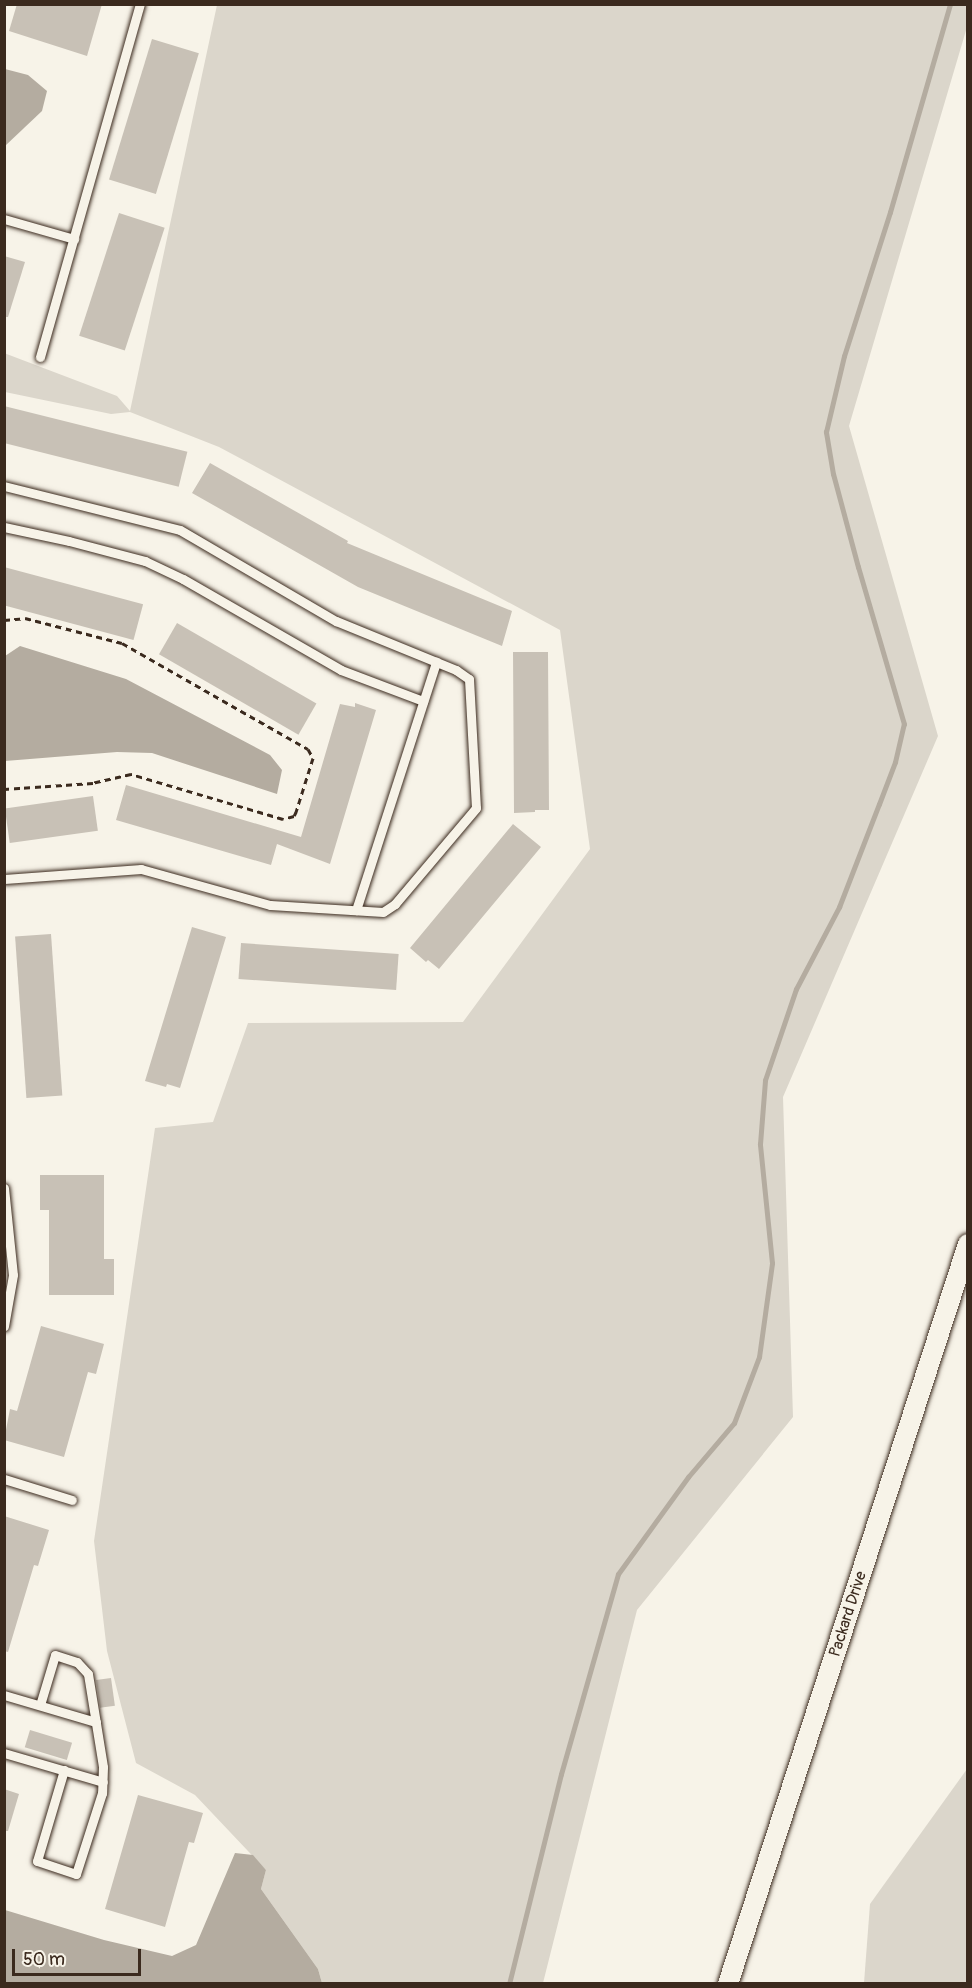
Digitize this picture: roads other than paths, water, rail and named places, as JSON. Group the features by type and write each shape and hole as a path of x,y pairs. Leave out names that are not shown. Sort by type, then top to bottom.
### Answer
{"street":[{"name":"Packard Drive","path":"728,1983 968,1244"}],"lane":[{"path":"40,357 140,4"},
{"path":"4,219 74,239"},
{"path":"4,486 180,530 336,621 436,662 469,679 476,808 394,904 383,912 270,905 141,869 4,879"},
{"path":"4,527 146,561 183,579 341,670 423,702"},
{"path":"356,910 436,662"},
{"path":"4,1188 13,1275 4,1326"},
{"path":"4,1479 72,1500"},
{"path":"40,1705 55,1655 77,1662 88,1674 103,1782 102,1793 76,1874 37,1861 64,1770"},
{"path":"4,1695 96,1722"},
{"path":"4,1753 103,1782"}],"waterway":[{"path":"509,1984 561,1774 618,1574 688,1477 734,1423 759,1357 772,1263 760,1144 765,1080 796,989 839,907 895,762 904,724 833,474 826,432 844,356 890,212 950,4"}]}
